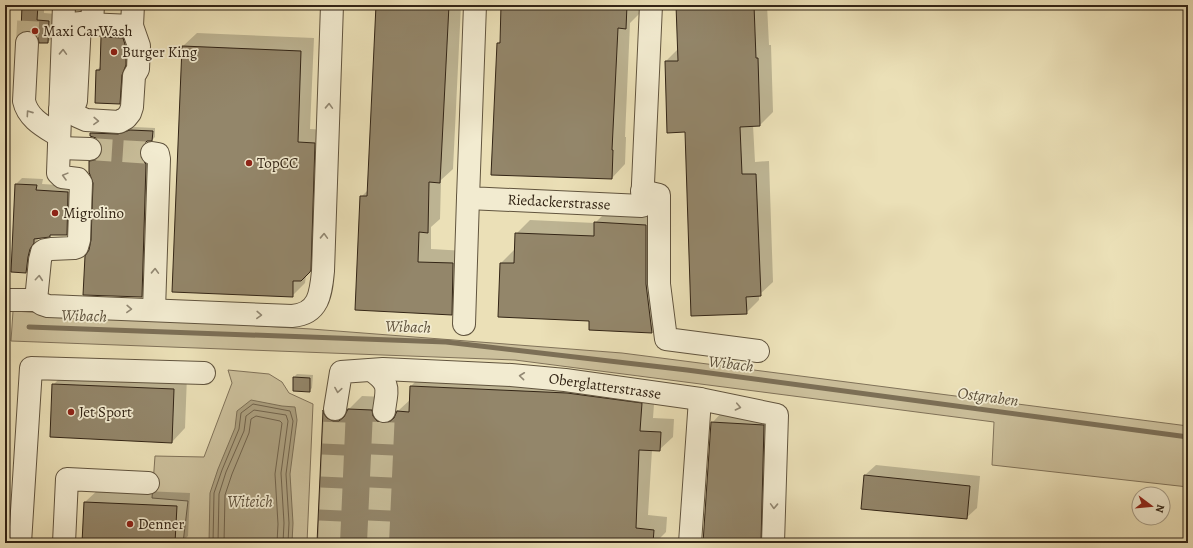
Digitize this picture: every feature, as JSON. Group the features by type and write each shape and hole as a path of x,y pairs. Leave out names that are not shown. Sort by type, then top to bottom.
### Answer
{"street":[{"path":"5,300 36,300 48,306 292,316 304,315 311,309 315,305 320,292 323,271 332,5"},
{"path":"464,324 475,5"},
{"name":"Riedackerstrasse","path":"468,198 642,206 651,5"},
{"path":"36,300 42,252 51,249 74,248 77,247 79,240 81,183 78,179 62,177 59,175 59,142 66,110 78,16 132,15 139,46 138,69 134,76 132,107 130,113 126,118 119,122 86,120 66,110"},
{"path":"27,43 24,101 25,108 32,118 59,142 90,150"},
{"path":"152,152 158,154 159,159 154,310"},
{"path":"642,191 659,195 659,284 666,339 758,351"},
{"path":"20,543 31,368 204,373"},
{"path":"371,370 382,378 387,386 384,411"},
{"name":"Oberglatterstrasse","path":"335,409 341,372 371,370 511,375 572,381 700,399 777,415 772,543"},
{"path":"690,543 700,399"},
{"path":"64,543 67,479 148,483"}],"shaded area":[{"path":"13,311 311,329 622,353 1188,426 1188,487 992,465 994,422 515,360 11,341"},
{"path":"228,370 269,374 282,382 289,393 313,404 307,543 183,543 188,501 152,498 155,456 204,457 232,383"}],"water":[{"name":"Witeich","path":"251,400 295,407 297,420 290,474 293,523 292,543 209,543 210,493 235,428 237,411"}],"building":[{"name":"Maxi CarWash","path":"22,5 38,5 37,20 49,21 48,43 39,43 38,37 33,32 21,32"},
{"path":"376,5 449,5 440,183 429,182 428,233 419,232 418,262 453,263 452,315 355,310 360,196 367,196"},
{"path":"501,5 627,5 626,29 618,28 612,179 491,175 497,43 500,43"},
{"path":"676,5 754,5 756,58 758,58 760,126 740,127 742,174 756,174 761,296 746,297 747,314 691,316 685,132 667,133 665,61 678,61"},
{"name":"Burger King","path":"101,37 123,38 126,48 126,65 122,75 120,104 95,103 96,70 100,70"},
{"name":"TopCC","path":"182,46 301,51 298,142 315,143 311,270 301,281 293,281 293,297 172,292"},
{"path":"130,130 153,131 152,141 147,141 140,151 140,158 146,164 142,297 83,295 85,256 89,250 91,240 93,183 89,172 89,161 96,160 101,155 102,150 101,143 96,138 90,136 90,133 118,134"},
{"path":"15,184 37,185 36,190 68,192 67,235 50,235 50,237 34,239 34,243 30,249 28,257 26,273 11,272"},
{"path":"594,222 646,225 646,284 652,333 589,330 589,321 498,317 500,263 514,263 515,233 594,236"},
{"path":"293,377 310,378 310,392 293,391"},
{"path":"52,384 174,389 172,443 50,437"},
{"path":"410,386 567,393 642,403 640,431 661,432 660,451 639,450 636,528 654,530 653,543 317,543 323,410 327,418 333,421 339,421 344,417 348,409 372,410 373,416 377,421 388,423 394,418 397,411 409,412"},
{"path":"711,422 764,425 761,543 703,543"},
{"path":"864,475 970,486 967,519 861,509"},
{"name":"Denner","path":"84,502 177,506 175,543 82,543"}],"waterway":[{"name":"Wibach","path":"29,327 446,342 687,370 1188,437"}],"tunnel":[{"path":"27,43 29,5"},
{"path":"90,149 152,153"},
{"path":"329,543 335,409"},
{"path":"378,543 384,411"}],"place":[{"name":"Maxi CarWash","path":"35,31"},
{"name":"Burger King","path":"114,52"},
{"name":"TopCC","path":"249,163"},
{"name":"Migrolino","path":"55,213"},
{"name":"Jet Sport","path":"71,412"},
{"name":"Denner","path":"130,524"}],"water label":[{"name":"Ostgraben","path":"988,397"}]}
